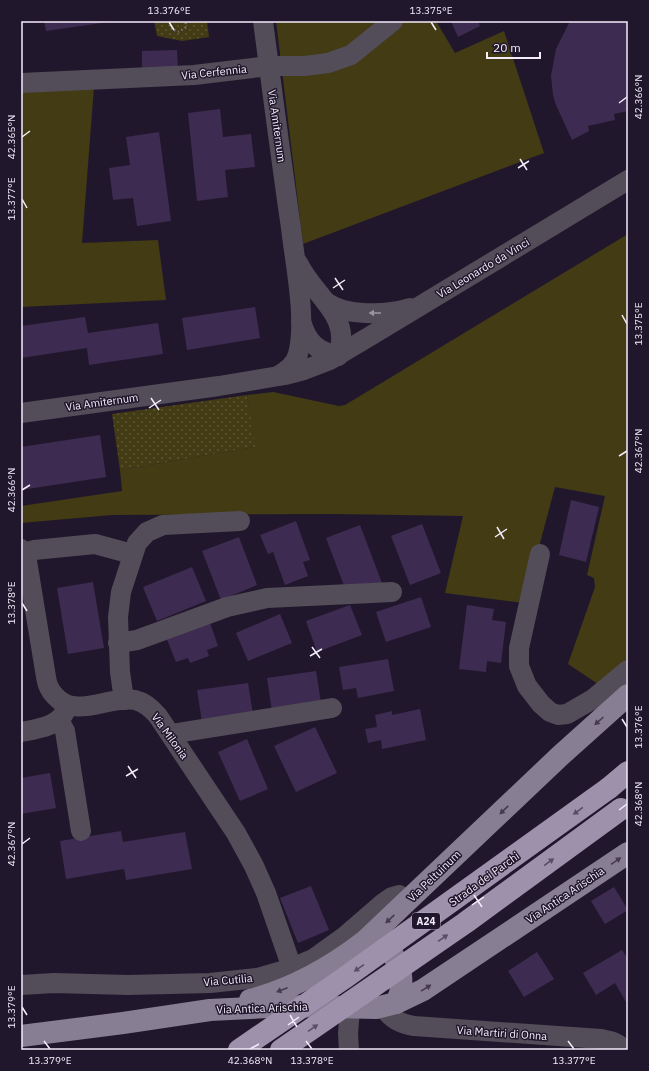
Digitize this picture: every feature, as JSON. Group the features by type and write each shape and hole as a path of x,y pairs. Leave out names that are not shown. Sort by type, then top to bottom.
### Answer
{"highway":[{"name":"Strada dei Parchi","path":"239,1050 350,975 609,788 628,772"},
{"name":"A24","path":"281,1050 465,923 624,806"}],"main road":[{"name":"Via Peltuinum","path":"210,1010 282,990 315,975 365,941 560,756 628,695"},
{"name":"Via Antica Arischia","path":"21,1036 210,1010 289,1006 369,1009 390,1005 423,990 628,853"},
{"path":"365,941 374,942 383,946 397,961 402,977 402,986 400,995 390,1005"},
{"path":"345,956 334,974 334,981 336,993 340,1000 350,1008"}],"street":[{"name":"Via Amiternum","path":"263,21 295,258 301,318 301,335 297,357 290,368 278,376"},
{"name":"Via Cerfennia","path":"21,83 194,75 269,66 305,66 328,63 347,57 393,21"},
{"name":"Via Leonardo da Vinci","path":"338,356 628,180"},
{"name":"Via Amiternum","path":"21,413 212,387 278,376 304,370 338,356 341,338 339,322 333,310 306,277 295,258"},
{"path":"325,301 333,307 345,311 375,313 401,310 427,302"},
{"path":"301,318 305,332 314,345 322,352 338,356"},
{"path":"124,700 120,672 118,617 120,599 132,554 140,539 147,532 169,524 240,521"},
{"path":"81,831 63,713 46,681 27,561 22,551 95,544 132,554"},
{"path":"540,554 519,648 519,666 527,686 541,704 550,712 558,715 566,714 593,699 628,670"},
{"path":"118,643 137,640 227,607 267,598 392,592"},
{"name":"Via Milonia","path":"63,713 80,707 124,700 137,700 146,705 158,716 236,833 254,866 276,921 292,968"},
{"path":"171,734 332,708"},
{"path":"21,732 41,728 63,713"},
{"name":"Via Cutilia","path":"21,985 54,983 128,985 210,983 250,979 292,968 313,959 329,948 392,897 399,895 408,900"},
{"name":"Via Martiri di Onna","path":"390,1005 388,1014 401,1023 414,1026 601,1039 618,1044 624,1050"},
{"path":"349,1050 348,1034 350,1008"}],"path":[{"path":"170,21 170,28 178,32 185,28 186,22 197,21"}],"shaded area":[{"path":"154,21 207,21 209,37 182,41 157,36"},
{"path":"276,21 436,21 455,53 504,31 544,153 303,244"},
{"path":"94,87 82,243 158,240 166,300 21,307 21,91"},
{"path":"628,234 628,658 598,684 568,664 595,587 594,578 587,575 605,496 555,487 524,603 445,593 463,516 335,514 112,515 21,523 21,506 122,491 120,470 254,447 247,395 273,392 339,406 345,405"},
{"path":"247,395 255,447 120,470 112,414"}],"building":[{"path":"44,21 109,21 109,22 46,31"},
{"path":"451,21 478,21 480,26 458,37"},
{"path":"570,21 628,21 628,111 614,114 615,120 588,126 589,131 572,140 556,105 553,95 551,76 556,49"},
{"path":"177,50 178,70 142,71 142,51"},
{"path":"220,109 223,137 251,134 255,167 225,170 228,197 197,201 188,113"},
{"path":"159,132 171,221 137,226 133,198 113,200 109,168 130,165 126,137"},
{"path":"255,307 260,338 187,350 182,318"},
{"path":"85,317 88,333 158,323 163,354 89,365 87,348 21,358 21,326"},
{"path":"100,435 106,477 21,490 21,447"},
{"path":"571,500 599,507 586,562 559,555"},
{"path":"296,521 310,560 303,562 308,576 285,585 273,552 268,554 260,535"},
{"path":"422,524 441,573 410,585 391,536"},
{"path":"360,525 382,583 346,591 326,538"},
{"path":"239,537 257,585 221,600 202,551"},
{"path":"192,567 206,601 157,621 143,587"},
{"path":"93,582 104,648 68,654 57,588"},
{"path":"421,597 431,627 386,642 376,612"},
{"path":"350,605 362,635 317,652 306,621"},
{"path":"467,605 494,609 492,620 506,622 501,663 487,661 486,672 459,669"},
{"path":"280,614 292,643 248,661 236,633"},
{"path":"209,620 218,646 207,650 209,656 190,663 188,658 176,662 166,637"},
{"path":"388,659 394,691 358,698 356,688 343,690 339,667"},
{"path":"316,671 321,703 272,711 267,678"},
{"path":"248,683 253,714 202,722 197,690"},
{"path":"420,709 426,740 382,749 381,740 368,743 365,729 377,727 375,715 392,711 392,715"},
{"path":"315,727 337,773 296,792 274,746"},
{"path":"247,739 268,789 240,801 218,752"},
{"path":"50,773 56,808 21,814 21,778"},
{"path":"121,831 123,842 185,832 192,869 126,880 124,869 66,879 60,841"},
{"path":"311,886 329,930 298,943 280,898"},
{"path":"614,887 628,910 605,924 591,901"},
{"path":"622,950 628,959 628,1001 626,1002 615,983 596,995 583,973"},
{"path":"537,952 554,979 524,997 508,971"}]}
